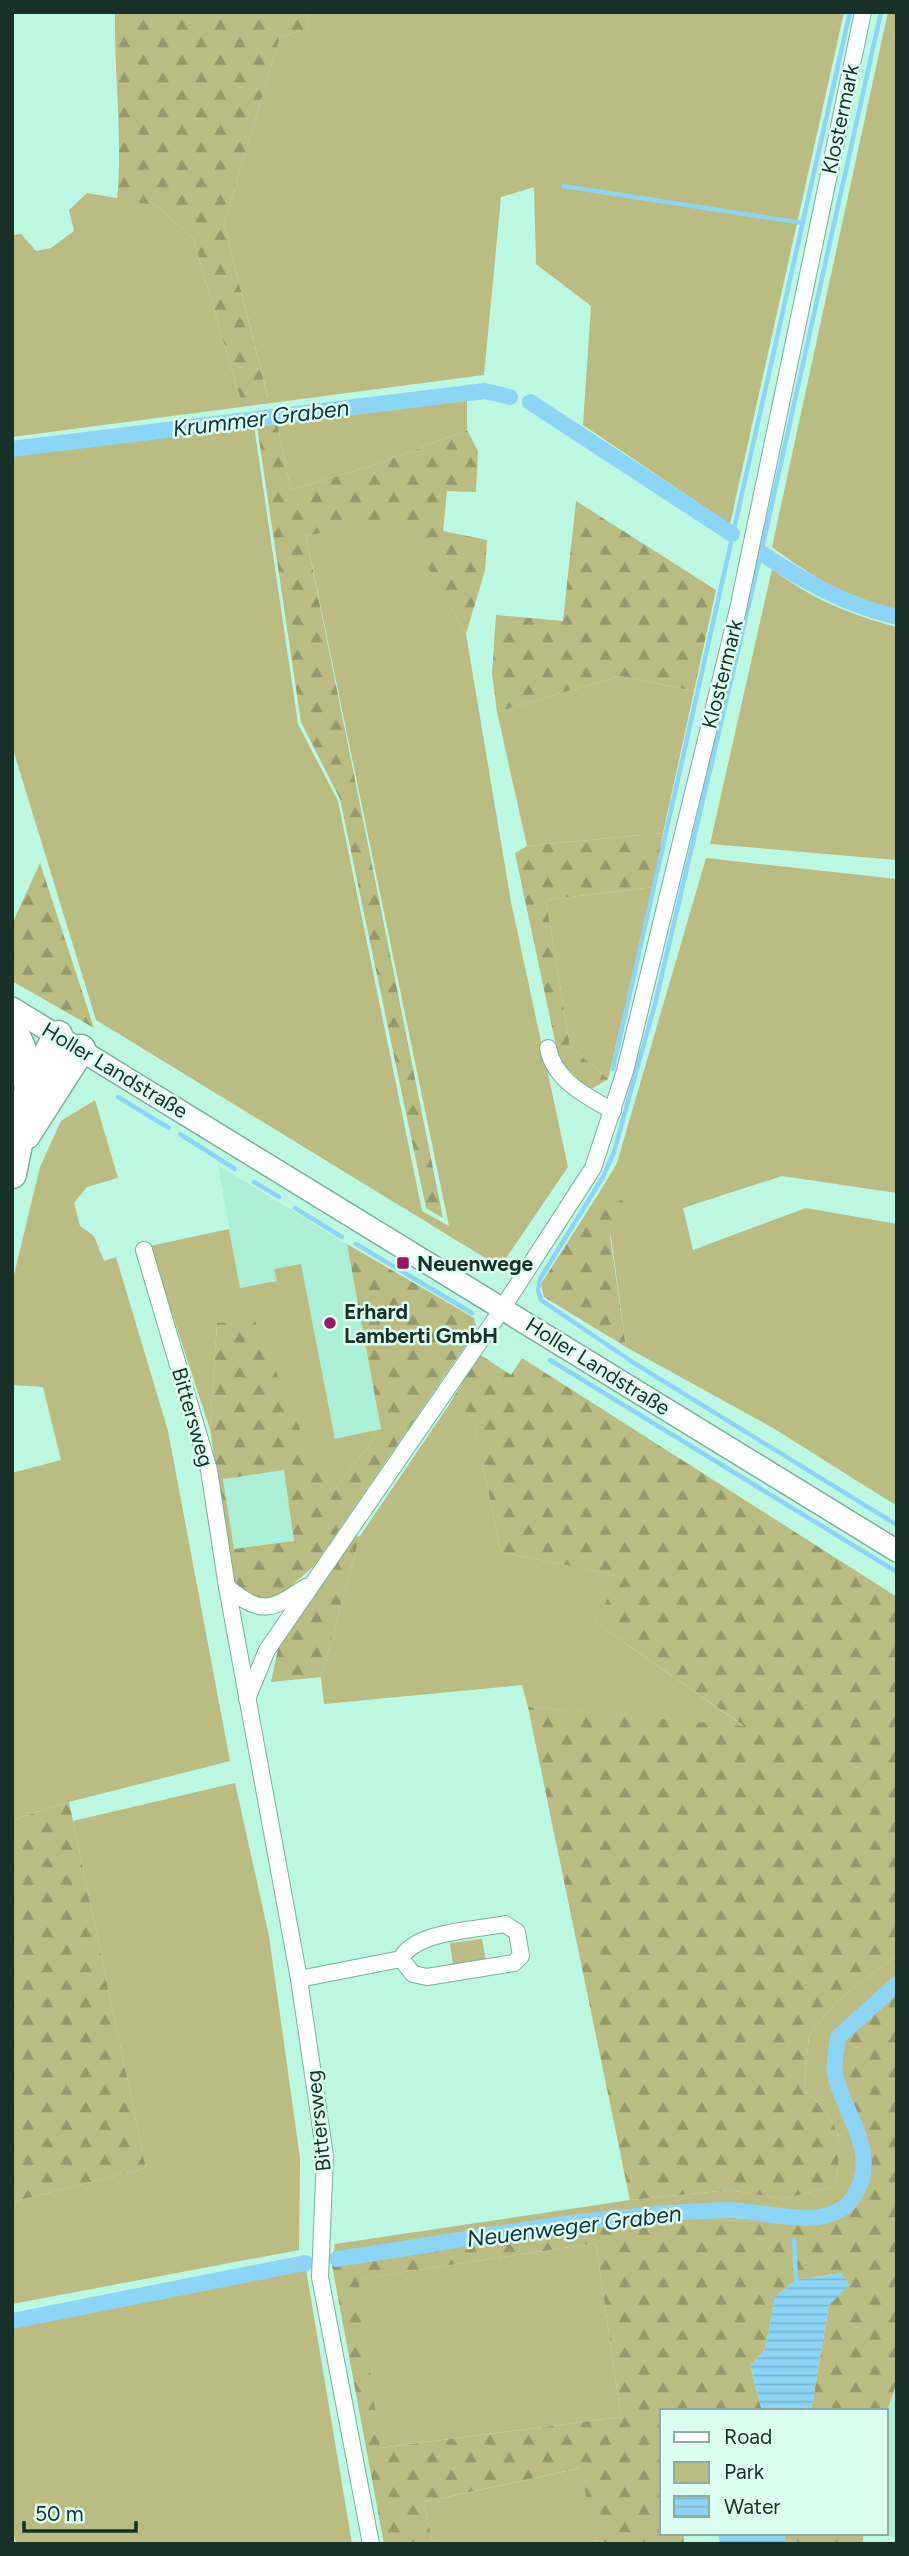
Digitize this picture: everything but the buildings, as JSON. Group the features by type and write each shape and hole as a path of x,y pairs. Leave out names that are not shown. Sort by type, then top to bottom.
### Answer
{"highway":[{"path":"12,1028 21,1047 29,1088 12,1174"},
{"path":"29,1088 69,1042"},
{"path":"19,1146 69,1042"}],"main road":[{"name":"Holler Landstraße","path":"12,1008 897,1551"}],"street":[{"name":"Klostermark","path":"503,1307 593,1168 612,1111 738,609 863,12"},
{"path":"548,1048 551,1064 582,1094 612,1111"},
{"name":"Bittersweg","path":"144,1250 209,1470 227,1587 299,1979 325,2156 320,2277 371,2544"},
{"path":"247,1699 267,1650 503,1307"},
{"path":"227,1587 248,1605 274,1608 312,1584"},
{"path":"505,1924 517,1932 521,1956 514,1963 427,1977 413,1974 401,1959 406,1948 419,1940 505,1924"},
{"path":"299,1979 401,1959"}],"shaded area":[{"path":"218,1165 347,1244 381,1429 335,1440 315,1334 277,1281 240,1288"},
{"path":"284,1470 294,1541 233,1550 223,1479"},
{"path":"897,2382 897,2538 888,2535 887,2409"}],"green space":[{"path":"115,12 307,12 309,29 280,37 224,223 268,398 241,401 193,238 156,205 117,200 119,153"},
{"path":"307,12 844,12 730,524 583,425 591,306 536,264 534,187 501,197 484,375 12,437 12,235 21,234 36,251 51,248 74,231 69,210 87,193 156,205 193,238 241,401 268,397 224,223 280,37 309,29"},
{"path":"888,12 897,12 897,610 846,593 772,547"},
{"path":"467,399 467,430 380,463 291,490 277,423"},
{"path":"277,423 291,490 380,463 467,430 478,451 476,492 447,491 443,531 487,540 485,570 466,634 399,517 306,536 443,1218 426,1208 340,799 301,722 257,426"},
{"path":"254,426 298,724 338,801 422,1211 449,1226 306,536 399,516 466,634 511,902 568,1167 500,1267 96,1020 12,746 12,456"},
{"path":"576,501 716,590 694,691 620,676 497,712 492,674 496,615 563,621"},
{"path":"772,569 801,589 831,604 897,627 897,860 710,844"},
{"path":"620,676 694,691 663,833 527,846 497,712"},
{"path":"663,833 653,887 546,900 570,1046 608,1079 590,1090 559,1060 515,853 527,846"},
{"path":"706,858 897,879 897,1193 782,1176 683,1208 693,1250 806,1208 897,1224 897,1506 773,1428 626,1347 604,1185 617,1163"},
{"path":"40,863 94,1028 12,981 12,924"},
{"path":"653,887 608,1079 570,1046 546,900"},
{"path":"95,1100 118,1178 87,1187 74,1203 80,1226 94,1236 104,1261 116,1257 168,1431 230,1761 69,1802 12,1820 12,1473 61,1460 43,1387 12,1385 12,1283 40,1167 61,1121"},
{"path":"604,1185 632,1210 610,1236 626,1347 544,1297 541,1284"},
{"path":"229,1229 240,1288 277,1281 274,1269 301,1264 335,1439 381,1429 332,1493 307,1447 217,1323 210,1429 150,1246"},
{"path":"347,1244 474,1318 477,1329 314,1566 276,1599 248,1597 234,1586 210,1429 217,1323 255,1321 307,1446 332,1493 381,1429","holes":["284,1470 294,1541 234,1549 223,1479"]},
{"path":"479,1354 511,1375 522,1358 897,1597 897,1952 893,1958 838,2000 809,2035 804,2089 826,2112 837,2132 839,2155 835,2186 783,2199 729,2190 630,2200 528,1707 744,1726 595,1622 620,1576 501,1552 472,1414 449,1405"},
{"path":"449,1405 472,1413 501,1552 621,1576 595,1622 745,1727 528,1707 522,1685 324,1704 321,1677 360,1536"},
{"path":"360,1536 321,1677 271,1682 278,1649 354,1537"},
{"path":"235,1783 269,1936 300,2158 299,2250 12,2304 12,2202 146,2168 73,1821"},
{"path":"69,1802 146,2168 12,2202 12,1820"},
{"path":"482,1939 486,1961 453,1966 450,1943"},
{"path":"897,1952 897,1990 874,2011 839,2072 866,2134 870,2182 855,2205 834,2219 756,2222 660,2216 332,2265 335,2244 630,2200 729,2190 783,2199 835,2186 839,2155 837,2132 826,2112 804,2089 809,2035 838,2000 893,1958"},
{"path":"897,1990 897,2382 887,2409 811,2409 829,2305 841,2273 796,2280 775,2297 765,2349 750,2366 761,2409 660,2409 660,2535 684,2535 684,2544 597,2544 580,2468 424,2502 433,2544 384,2544 332,2265 660,2216 756,2222 834,2219 855,2205 870,2182 866,2134 839,2072 845,2037","holes":["596,2243 621,2417 380,2448 358,2279"]},
{"path":"596,2243 621,2417 379,2448 357,2279"},
{"path":"306,2269 352,2544 16,2544 12,2524 12,2327"},
{"path":"581,2468 597,2544 433,2544 424,2502"},
{"path":"785,2535 863,2535 863,2544 785,2544"}],"water":[{"path":"841,2273 850,2285 829,2305 811,2409 761,2409 750,2366 765,2349 775,2297 796,2280"},
{"path":"718,2535 785,2535 785,2544 720,2544"}],"waterway":[{"path":"613,1069 850,12"},
{"path":"881,12 761,553 655,1004 614,1152 603,1177 540,1279 538,1290 541,1300 634,1363 897,1525"},
{"path":"563,186 803,223"},
{"name":"Krummer Graben","path":"12,449 485,391 510,397"},
{"name":"Krummer Graben","path":"530,402 732,534"},
{"name":"Krummer Graben","path":"761,553 826,591 860,606 897,617"},
{"path":"118,1097 169,1128"},
{"path":"180,1134 235,1169"},
{"path":"254,1182 279,1197"},
{"path":"295,1208 342,1237"},
{"path":"356,1244 472,1313"},
{"path":"550,1360 897,1572"},
{"name":"Neuenweger Graben","path":"337,2259 531,2229 677,2212 726,2210 811,2218 841,2209 852,2199 861,2183 864,2167 859,2136 835,2074 838,2037 897,1984"},
{"name":"Neuenweger Graben","path":"794,2240 796,2280"},
{"name":"Neuenweger Graben","path":"12,2321 305,2263"}],"place":[{"name":"Neuenwege","path":"403,1263"},
{"name":"Erhard Lamberti GmbH","path":"330,1323"}]}
